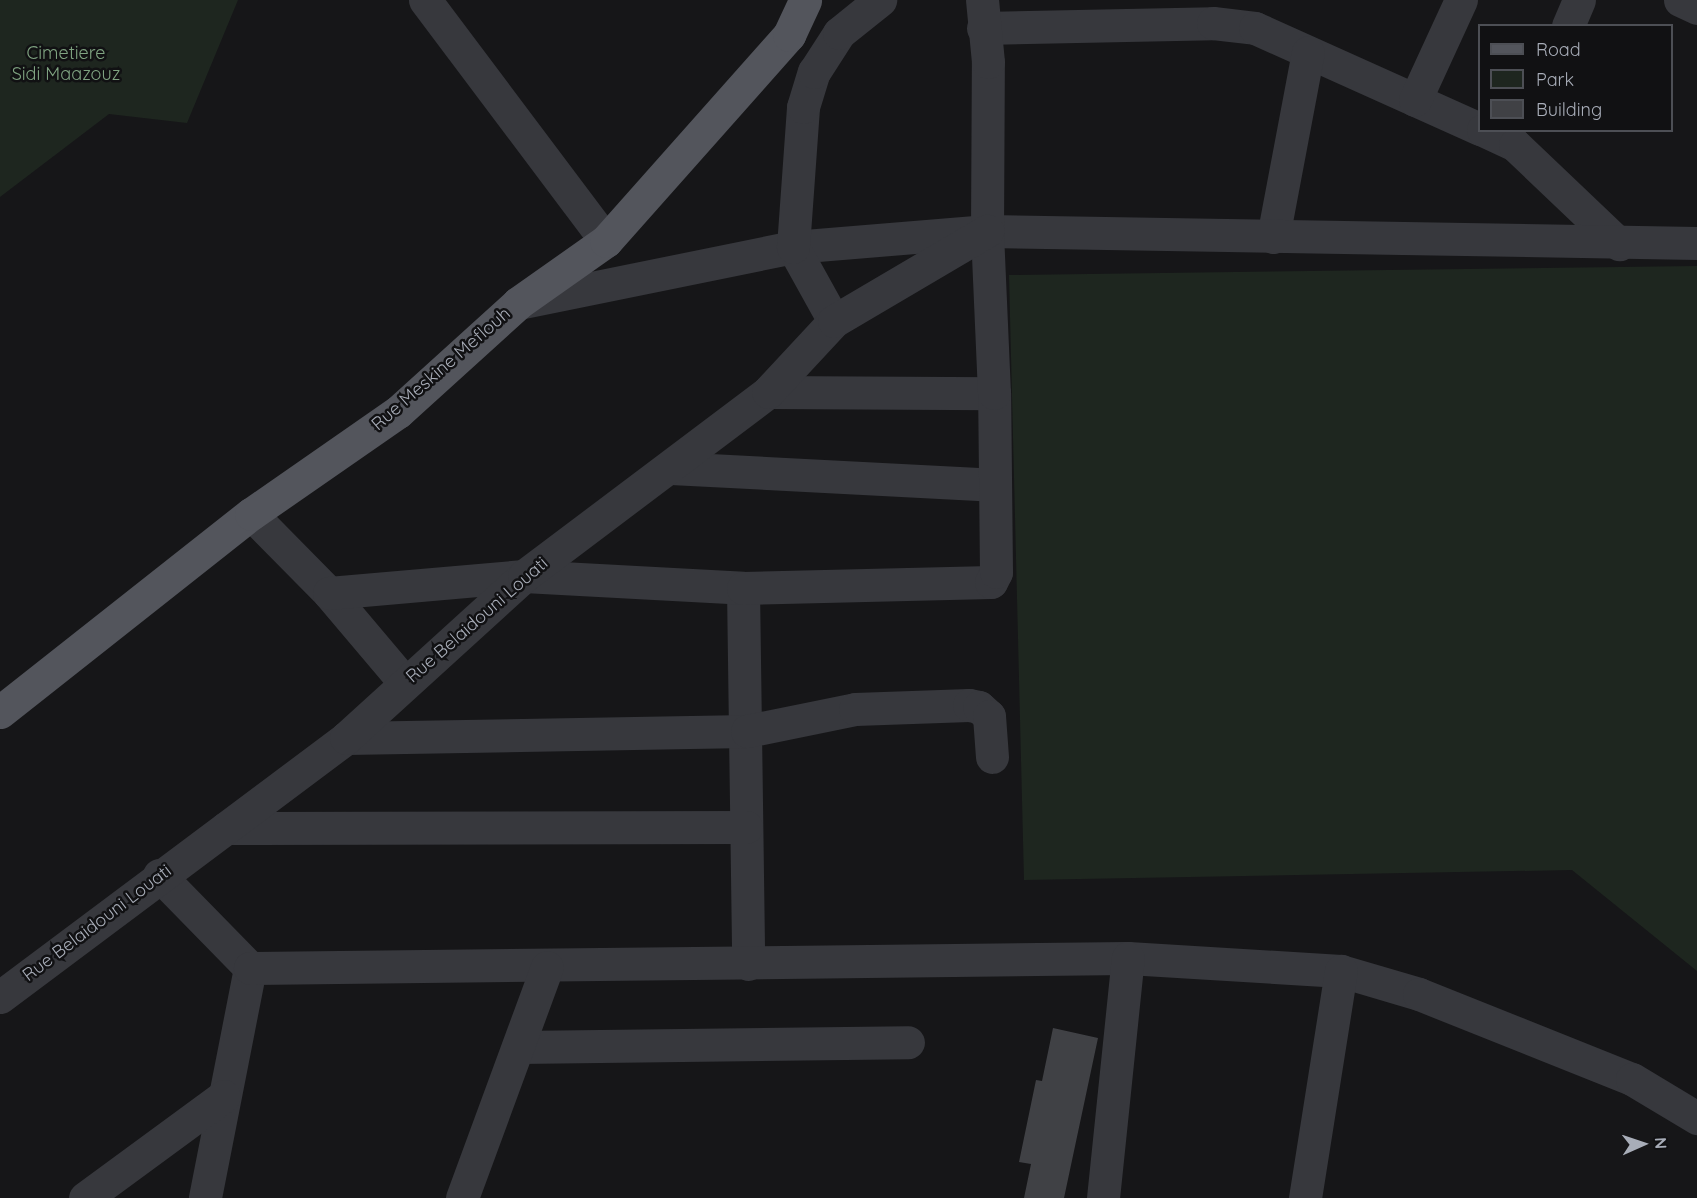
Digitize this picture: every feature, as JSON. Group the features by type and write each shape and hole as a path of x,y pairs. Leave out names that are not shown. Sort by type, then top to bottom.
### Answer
{"main road":[{"name":"Rue Meskine Meflouh","path":"0,712 251,514 398,412 518,303 606,241 789,35 805,0"}],"street":[{"path":"425,0 606,241"},
{"path":"834,321 793,247 803,107 814,72 839,33 880,0"},
{"path":"1415,100 1461,0"},
{"path":"1569,24 1579,0"},
{"path":"1680,0 1697,8"},
{"path":"329,593 524,576 743,588 991,582 996,572 993,485 994,393 987,231 988,62 982,14 1080,14 1212,23 1258,14 1308,52 1478,129"},
{"path":"1273,237 1308,52"},
{"path":"1490,132 1518,138 1619,244"},
{"path":"518,303 793,247 987,231 1619,244 1697,243"},
{"name":"Rue Belaidouni Louati","path":"0,997 159,875 346,738 524,576 671,468 768,392 834,321 987,231"},
{"path":"768,392 994,393"},
{"path":"671,468 993,485"},
{"path":"251,514 329,593 405,682"},
{"path":"743,588 747,731 748,964"},
{"path":"346,738 747,731 855,709 969,705 980,707 989,716 992,758"},
{"path":"226,828 746,827"},
{"path":"159,875 250,968 548,967 1128,958 1341,971 1419,994 1632,1079 1697,1118"},
{"path":"1103,1198 1128,958"},
{"path":"462,1198 548,967"},
{"path":"205,1198 250,968"},
{"path":"1305,1198 1341,971"},
{"path":"518,1047 908,1042"},
{"path":"85,1198 224,1096"}],"green space":[{"name":"Cimetiere Sidi Maazouz","path":"0,0 238,0 187,123 109,114 0,197"},
{"path":"1697,266 1697,971 1572,870 1024,880 1009,275"}],"building":[{"path":"1053,1028 1098,1038 1064,1198 1024,1198 1031,1164 1019,1162 1036,1080 1042,1081"}]}
